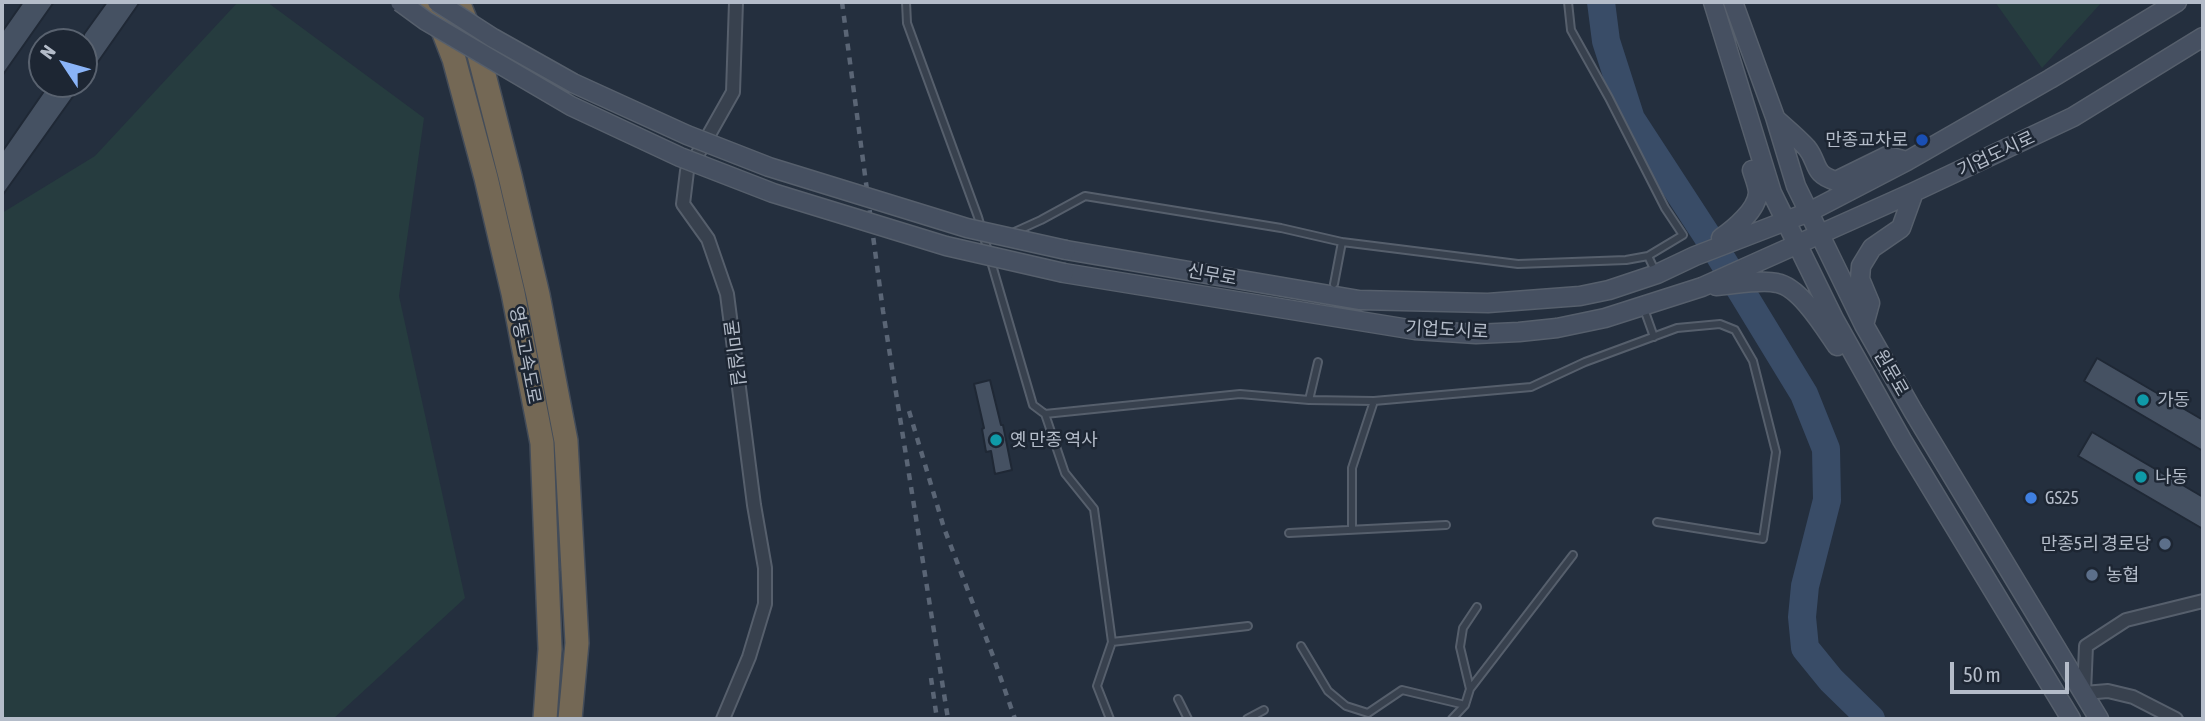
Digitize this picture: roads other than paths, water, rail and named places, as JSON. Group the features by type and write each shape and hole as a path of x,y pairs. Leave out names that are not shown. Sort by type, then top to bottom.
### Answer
{"highway":[{"name":"영동고속도로","path":"435,2 454,59 513,293 542,443 550,649 545,719"},
{"name":"영동고속도로","path":"458,2 478,51 510,176 538,295 566,441 578,643 570,719"}],"main road":[{"name":"신무로","path":"400,2 426,21 571,106 680,157 773,192 933,242 1064,273 1354,321"},
{"name":"신무로","path":"435,2 573,83 687,135 769,167 967,228 1066,250 1359,300"},
{"path":"1695,256 1737,227 1756,201 1758,190 1704,9 1706,2"},
{"name":"원문로","path":"1713,2 1772,193 1786,223 1834,319 1881,403 2064,716"},
{"name":"원문로","path":"1733,2 1796,186 1864,325 2099,719"},
{"name":"기업도시로","path":"1359,300 1488,303 1549,299 1609,290 1657,274 1763,229 1786,223 1907,161 2177,2"},
{"name":"기업도시로","path":"1354,321 1415,330 1519,332 1557,328 1643,307 1702,287 1820,235 2073,117 2203,37"},
{"path":"1774,117 1808,150 1817,170 1836,181 1887,156 1907,161"},
{"path":"1864,325 1870,303 1860,279 1861,266 1872,248 1901,228 1914,192"},
{"path":"1702,287 1775,282 1789,287 1818,318 1871,396 1881,403"},
{"path":"2064,716 2084,694"}],"street":[{"name":"굴미실길","path":"723,719 749,657 765,604 765,568 754,505 727,294 708,239 683,204 687,170 733,92 736,2"},
{"path":"2176,719 2133,697 2108,691 2084,694 2086,646 2126,620 2203,601"}],"lane":[{"path":"906,2 907,23 978,217 1033,405 1045,414 1065,473 1094,509 1112,642 1097,686 1110,719"},
{"path":"986,244 1041,220 1085,196 1281,228 1342,242 1518,264 1626,260 1648,256 1682,235 1571,30 1568,2"},
{"path":"1334,284 1342,242"},
{"path":"1648,256 1657,274"},
{"path":"1643,307 1654,337"},
{"path":"1045,414 1240,394 1309,400 1374,401 1531,387 1585,362 1677,328 1720,324 1735,330 1753,361 1776,452 1763,539 1657,522"},
{"path":"1309,400 1318,362"},
{"path":"1352,529 1352,468 1374,401"},
{"path":"1289,533 1446,525"},
{"path":"1452,719 1465,705 1470,689 1573,555"},
{"path":"1470,689 1460,646 1462,628 1477,607"},
{"path":"1112,642 1248,626"},
{"path":"1301,646 1328,691 1346,706 1368,713 1402,691 1465,705"},
{"path":"1178,699 1188,719"},
{"path":"1247,719 1264,710"}],"waterway":[{"path":"1601,2 1606,41 1631,119 1715,248 1804,394 1826,449 1827,500 1805,586 1802,617 1805,648 1831,680 1871,719"}],"railway":[{"path":"842,2 883,311 948,719"},
{"path":"909,411 944,528 1015,719"},
{"path":"931,678 937,719"}],"place":[{"name":"만종교차로","path":"1922,140"},
{"name":"가동","path":"2143,400"},
{"name":"옛 만종 역사","path":"996,440"},
{"name":"나동","path":"2141,477"},
{"name":"GS25","path":"2031,498"},
{"name":"만종5리 경로당","path":"2165,544"},
{"name":"농협","path":"2092,575"}]}
